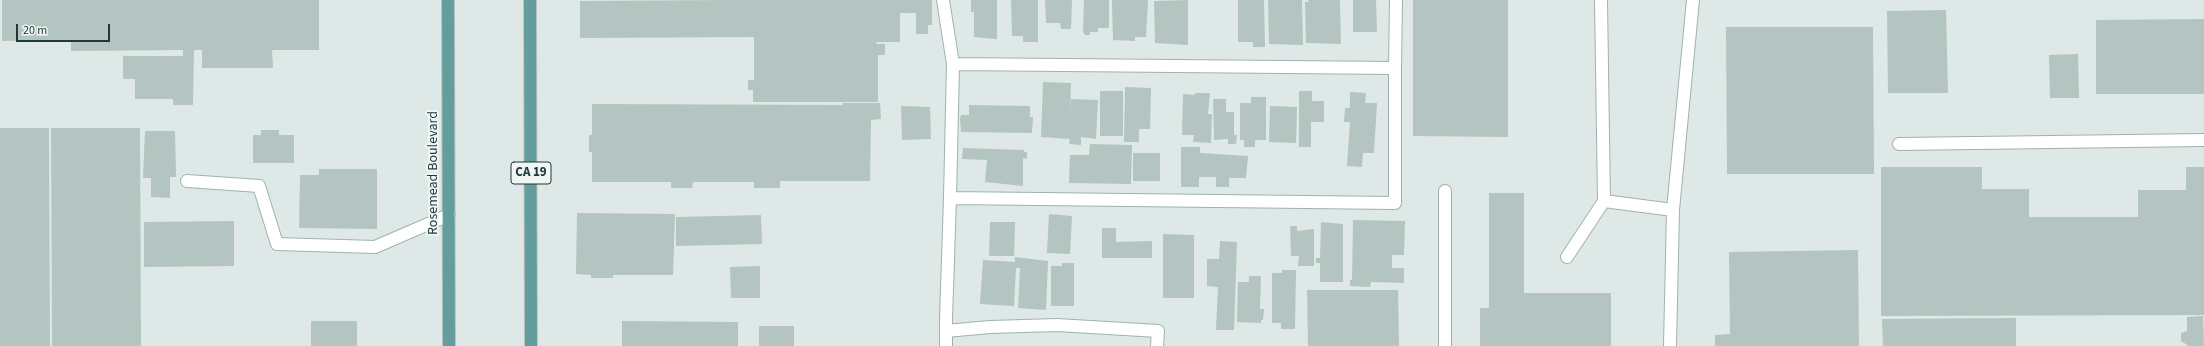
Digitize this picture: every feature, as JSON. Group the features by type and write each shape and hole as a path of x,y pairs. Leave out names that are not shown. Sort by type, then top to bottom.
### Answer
{"main road":[{"name":"Rosemead Boulevard","path":"448,0 449,346"},
{"name":"CA 19","path":"530,0 531,346"}],"lane":[{"path":"943,0 953,64 946,346"},
{"path":"950,198 1395,203 1396,0"},
{"path":"1567,257 1604,201 1601,0"},
{"path":"1670,346 1673,210 1693,0"},
{"path":"953,64 1395,68"},
{"path":"1898,144 2204,140"},
{"path":"187,181 259,186 277,244 375,247 449,215"},
{"path":"1444,191 1445,346"},
{"path":"1604,201 1673,210"},
{"path":"946,331 990,327 1057,325 1158,331 1157,346"}],"building":[{"path":"2,0 319,0 319,50 272,50 273,68 202,68 202,50 194,50 193,105 173,105 173,99 135,99 135,79 123,79 123,56 183,56 183,50 71,51 71,40 2,41"},
{"path":"932,0 932,25 928,25 928,34 916,34 916,13 900,13 900,42 876,42 877,44 885,44 885,55 878,55 878,102 753,102 753,90 748,90 748,80 754,80 754,37 580,38 580,1"},
{"path":"971,0 997,0 997,39 974,37 974,12 971,12"},
{"path":"1011,0 1038,0 1038,42 1023,42 1023,36 1012,36"},
{"path":"1045,0 1072,0 1071,29 1061,29 1060,23 1046,23"},
{"path":"1084,0 1109,0 1109,28 1098,28 1098,32 1090,32 1090,35 1085,35 1083,32"},
{"path":"1112,0 1148,0 1146,37 1135,37 1135,41 1113,40"},
{"path":"1188,0 1188,45 1155,43 1154,1"},
{"path":"1238,0 1264,0 1265,47 1253,47 1253,42 1238,42"},
{"path":"1268,0 1302,0 1303,45 1269,44"},
{"path":"1308,0 1340,0 1341,44 1306,43 1305,2 1309,2"},
{"path":"1353,0 1376,0 1377,32 1353,32"},
{"path":"1413,0 1508,0 1508,137 1413,136"},
{"path":"1946,10 1948,93 1888,93 1887,11"},
{"path":"2204,19 2204,94 2096,94 2096,20"},
{"path":"1726,27 1873,27 1874,174 1727,174"},
{"path":"2078,54 2079,98 2050,98 2049,55"},
{"path":"1043,82 1071,83 1070,117 1071,99 1098,100 1096,139 1081,137 1081,145 1069,144 1070,139 1041,137"},
{"path":"1125,87 1151,88 1150,129 1139,129 1139,142 1124,142"},
{"path":"1100,91 1123,91 1123,136 1100,136"},
{"path":"1299,91 1312,91 1312,101 1324,101 1324,122 1311,122 1311,147 1299,147"},
{"path":"1350,92 1366,93 1365,103 1377,103 1374,153 1363,153 1362,167 1347,166 1350,122 1344,122 1345,108 1350,108"},
{"path":"1195,93 1210,93 1208,114 1212,114 1211,143 1193,142 1194,135 1182,135 1183,94 1195,95"},
{"path":"1251,97 1266,97 1266,140 1255,140 1255,147 1244,147 1244,140 1240,140 1240,103 1251,103"},
{"path":"1213,99 1226,99 1226,112 1234,112 1234,135 1237,135 1236,144 1228,144 1228,139 1214,140"},
{"path":"843,103 880,103 881,119 871,120 870,181 780,181 780,188 754,188 754,182 693,182 692,188 671,188 671,182 592,182 592,152 589,152 589,135 592,135 592,104 843,105"},
{"path":"969,105 1030,106 1030,117 1033,117 1032,133 961,132 961,115 969,115"},
{"path":"901,106 930,107 931,139 902,140"},
{"path":"1270,106 1297,107 1296,143 1269,142"},
{"path":"0,128 49,128 50,346 0,346"},
{"path":"51,128 140,128 141,346 52,346"},
{"path":"261,130 279,130 279,135 294,135 294,163 253,163 253,135 261,135"},
{"path":"145,131 175,131 176,177 170,177 170,198 151,197 151,178 143,178"},
{"path":"1090,144 1132,145 1131,184 1069,183 1070,155 1089,155"},
{"path":"1181,147 1200,147 1200,153 1248,156 1246,178 1229,178 1229,187 1216,187 1216,177 1199,177 1199,187 1181,187"},
{"path":"963,148 1024,150 1024,152 1027,152 1027,159 1023,158 1023,186 985,182 987,160 962,159"},
{"path":"1133,153 1160,153 1160,181 1133,181"},
{"path":"1881,167 1982,167 1982,189 2029,189 2029,217 2138,217 2138,190 2186,190 2186,167 2204,167 2204,315 1881,316"},
{"path":"319,169 377,169 377,229 299,228 300,175 319,175"},
{"path":"1489,193 1524,193 1524,293 1611,293 1611,346 1480,346 1480,308 1489,308"},
{"path":"577,213 675,214 673,275 613,275 613,278 591,278 591,275 576,274"},
{"path":"1049,214 1072,216 1070,254 1047,253"},
{"path":"761,215 762,244 676,246 676,217"},
{"path":"1353,220 1405,221 1404,255 1392,255 1392,268 1404,268 1404,283 1371,282 1370,287 1350,286 1350,280 1352,280"},
{"path":"234,221 234,266 144,267 144,222"},
{"path":"990,222 1015,222 1014,256 989,256"},
{"path":"1321,222 1343,224 1343,282 1320,282 1320,263 1316,263 1316,258 1320,258"},
{"path":"1290,226 1297,226 1297,231 1314,229 1314,266 1298,266 1299,256 1291,256"},
{"path":"1102,228 1116,228 1116,242 1152,241 1152,258 1102,258"},
{"path":"1163,234 1194,235 1194,298 1163,298"},
{"path":"1220,241 1237,242 1234,330 1216,330 1218,287 1207,286 1207,259 1219,259"},
{"path":"1858,250 1859,346 1715,346 1715,335 1730,334 1729,252"},
{"path":"1015,257 1048,261 1046,310 1018,308 1020,268 1016,268 1014,306 980,304 983,260 1015,262"},
{"path":"1062,263 1074,263 1074,306 1051,306 1051,266 1062,266"},
{"path":"760,266 760,298 731,298 730,267"},
{"path":"1282,270 1296,270 1295,329 1281,329 1281,323 1272,323 1272,273 1282,273"},
{"path":"1249,276 1261,276 1260,309 1264,309 1263,320 1261,320 1261,323 1237,322 1238,282 1249,282"},
{"path":"1307,290 1398,290 1399,346 1308,346"},
{"path":"2203,316 2204,346 2189,346 2181,341 2181,333 2187,331 2187,317"},
{"path":"2016,318 2016,346 1883,346 1882,319"},
{"path":"311,321 357,321 357,346 311,346"},
{"path":"622,321 738,322 738,346 622,346"},
{"path":"759,326 794,326 794,346 759,346"}]}
